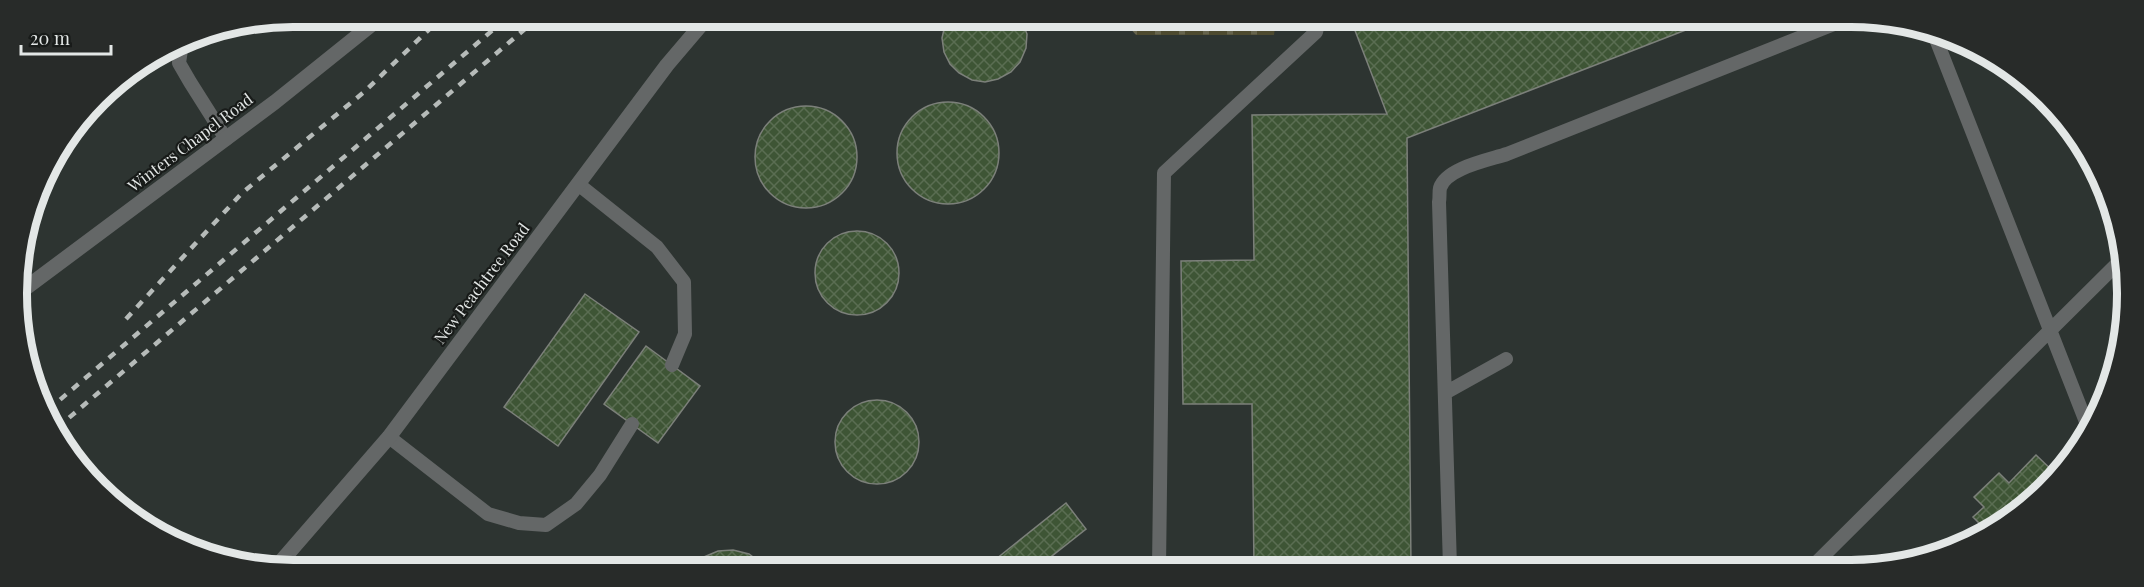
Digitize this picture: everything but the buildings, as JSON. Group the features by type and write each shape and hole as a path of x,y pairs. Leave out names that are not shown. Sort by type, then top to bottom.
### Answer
{"street":[{"name":"Winters Chapel Road","path":"27,287 226,139 368,27"},
{"name":"New Peachtree Road","path":"283,559 389,437 667,65 699,27"}],"lane":[{"path":"1159,560 1164,173 1316,32 1317,27"},
{"path":"1450,560 1439,202 1440,188 1446,177 1826,27"},
{"path":"1937,41 2085,419"},
{"path":"181,52 180,63 226,139"},
{"path":"578,184 657,247 684,282 686,334 672,366"},
{"path":"1827,560 2115,266"},
{"path":"1445,393 1506,359"},
{"path":"389,437 488,514 519,524 546,525 576,504 600,475 632,424"}],"green space":[{"path":"1129,27 1275,27 1274,35 1136,35"}],"railway":[{"path":"126,319 242,193 364,92 432,27"},
{"path":"52,407 496,27"},
{"path":"61,424 527,27"}]}
